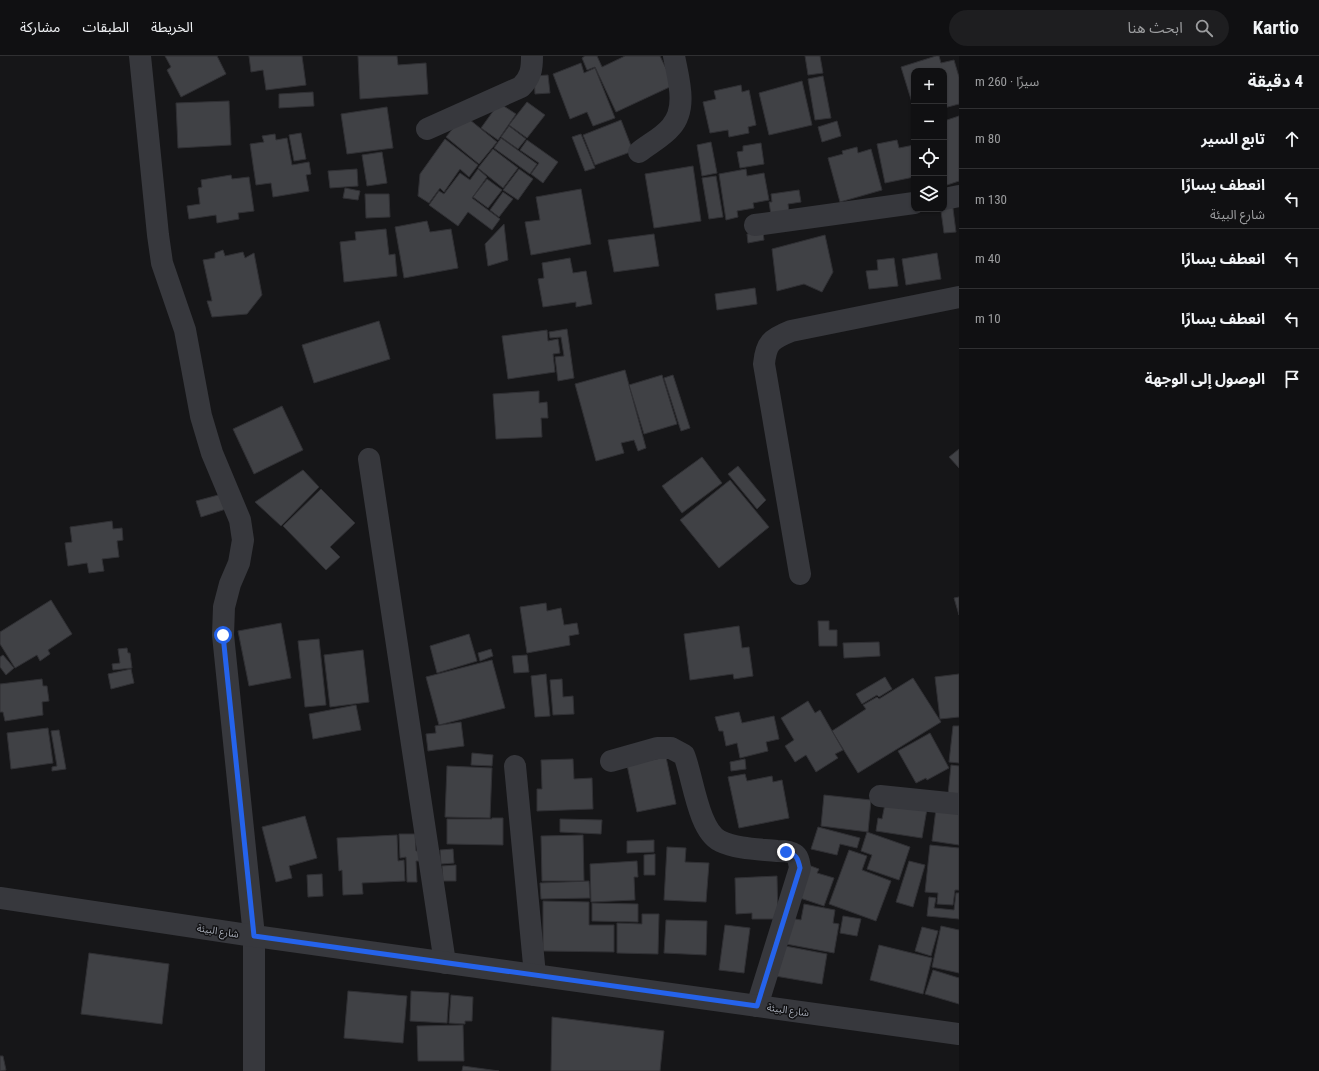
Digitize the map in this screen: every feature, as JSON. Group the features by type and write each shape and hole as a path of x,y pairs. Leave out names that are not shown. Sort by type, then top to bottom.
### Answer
{"street":[{"path":"140,56 162,263 185,330 201,416 212,453 240,520 243,540 239,563 230,584 224,607 223,635 254,936 254,1071"},
{"path":"427,129 521,87 528,81 531,73 532,56"},
{"path":"639,152 671,128 679,114 681,99 674,56"},
{"path":"947,198 959,196"},
{"path":"755,225 911,203"},
{"path":"800,574 764,364 766,349 776,337 791,331 959,297"},
{"path":"369,459 445,963"},
{"path":"611,761 657,748 670,748 684,755 702,818 708,830 718,840 734,846 786,852 794,854 798,859 800,868 757,1006"},
{"path":"515,766 535,975"},
{"path":"880,796 959,804"},
{"name":"شارع البيئة","path":"0,898 254,936 959,1034"}],"building":[{"path":"165,56 217,56 226,74 181,97 167,70 171,67"},
{"path":"249,56 302,56 306,85 266,90 263,70 251,72"},
{"path":"358,56 397,56 398,65 426,63 428,94 360,99"},
{"path":"585,56 597,56 602,67 625,56 660,56 674,85 616,112 595,67 587,70 582,58"},
{"path":"805,56 820,56 823,73 808,75"},
{"path":"936,56 939,56 941,63 954,60 959,77 959,104 947,107 947,68 911,68 911,99 901,67"},
{"path":"581,63 584,73 595,68 615,118 593,126 587,112 570,119 553,74"},
{"path":"548,75 550,93 535,94 534,76"},
{"path":"823,76 831,118 815,120 808,79"},
{"path":"802,81 812,125 769,135 759,93"},
{"path":"741,85 742,92 749,90 756,125 748,127 749,133 729,137 728,130 710,133 703,102 716,99 714,91"},
{"path":"313,92 314,106 279,108 279,94"},
{"path":"229,101 231,145 178,148 176,103"},
{"path":"527,102 545,115 527,138 509,125"},
{"path":"499,103 516,114 498,140 481,128"},
{"path":"387,107 393,148 347,154 341,114"},
{"path":"464,115 497,142 479,164 446,137"},
{"path":"959,116 959,181 947,185 947,140 947,120"},
{"path":"621,120 633,151 595,165 583,135"},
{"path":"837,121 841,136 822,142 818,127"},
{"path":"509,126 526,139 518,149 501,137"},
{"path":"301,133 306,159 294,161 289,135"},
{"path":"275,134 276,140 287,138 292,165 309,162 311,174 306,175 309,191 273,197 271,183 256,185 250,144 264,142 262,136"},
{"path":"581,134 595,168 585,171 572,137"},
{"path":"501,138 537,164 530,174 494,148"},
{"path":"445,139 478,165 469,177 460,169 444,192 440,188 429,203 418,196 420,174"},
{"path":"527,140 558,162 543,183 531,174 539,163 520,150"},
{"path":"897,140 899,148 911,146 911,178 885,183 877,144"},
{"path":"711,142 717,173 702,176 697,145"},
{"path":"761,143 764,164 740,168 737,152 743,151 743,146"},
{"path":"857,147 858,153 871,149 882,190 840,202 828,158 843,154 842,151"},
{"path":"493,149 518,168 503,188 478,168"},
{"path":"382,152 387,183 367,186 362,155"},
{"path":"693,166 701,221 654,228 645,174"},
{"path":"357,169 358,186 330,188 328,171"},
{"path":"478,169 487,177 472,198 500,219 492,230 468,212 458,226 429,205 439,191 444,194 460,173 470,180"},
{"path":"519,169 533,179 518,200 503,190"},
{"path":"746,169 747,176 764,173 769,200 753,203 754,208 737,211 738,217 726,220 719,174"},
{"path":"231,175 232,179 249,177 254,211 238,213 239,219 217,223 216,215 189,219 187,206 200,204 198,188 202,187 201,180"},
{"path":"716,176 723,217 709,219 702,178"},
{"path":"487,179 502,190 488,208 473,197"},
{"path":"345,188 360,191 358,200 343,198"},
{"path":"581,189 591,244 531,255 525,222 540,220 536,197"},
{"path":"799,190 801,202 788,204 789,212 771,215 769,202 772,202 771,194"},
{"path":"503,192 513,199 499,217 490,210"},
{"path":"365,194 389,194 390,217 366,218"},
{"path":"952,201 956,232 944,233 941,212 947,212 947,206"},
{"path":"427,221 430,232 451,229 458,268 404,278 395,227"},
{"path":"504,224 508,260 488,266 485,244"},
{"path":"386,229 389,255 395,254 397,276 344,282 340,242 356,240 355,232"},
{"path":"763,232 764,240 748,243 747,234"},
{"path":"654,234 659,266 614,272 608,240"},
{"path":"825,235 833,272 822,292 804,284 777,291 772,249"},
{"path":"223,250 225,256 243,252 245,258 254,253 262,295 247,314 212,317 207,301 212,301 203,260 215,258 215,253"},
{"path":"937,253 941,279 906,285 902,259"},
{"path":"570,258 573,273 586,271 592,304 576,307 576,302 543,307 538,279 544,278 542,263"},
{"path":"894,258 898,286 869,289 866,271 878,270 877,260"},
{"path":"755,288 757,304 717,310 715,294"},
{"path":"379,321 390,359 314,383 302,345"},
{"path":"567,329 574,378 558,381 555,357 564,356 561,337 550,338 549,332"},
{"path":"547,330 548,341 558,339 560,353 553,354 555,372 508,379 502,336"},
{"path":"625,370 646,448 638,451 634,440 621,443 624,453 596,461 575,384"},
{"path":"662,375 677,424 644,434 629,385"},
{"path":"673,375 690,428 681,431 664,378"},
{"path":"539,391 539,403 547,402 548,418 541,418 542,437 496,439 493,394"},
{"path":"282,406 303,450 254,474 233,429"},
{"path":"959,449 959,468 949,457"},
{"path":"702,457 722,483 682,513 662,486"},
{"path":"738,466 766,500 757,509 728,474"},
{"path":"303,470 319,487 281,526 255,502"},
{"path":"730,480 769,527 719,568 680,520"},
{"path":"321,489 355,523 330,547 340,557 326,570 283,526"},
{"path":"222,494 226,509 201,517 196,501"},
{"path":"112,521 113,529 122,528 123,540 117,541 119,557 102,559 104,571 89,573 87,563 68,566 65,543 72,542 70,527"},
{"path":"959,597 959,615 954,598"},
{"path":"51,600 72,634 48,650 50,654 40,661 37,655 15,668 0,644 0,632"},
{"path":"546,603 547,611 561,608 564,625 577,623 579,634 569,636 570,645 527,653 520,607"},
{"path":"818,621 829,621 829,630 837,630 837,646 819,646"},
{"path":"281,623 291,678 249,686 238,631"},
{"path":"739,626 742,648 749,647 753,676 734,679 733,674 690,680 684,634"},
{"path":"469,634 477,661 437,673 430,646"},
{"path":"319,639 326,705 305,707 298,641"},
{"path":"879,642 880,656 844,658 843,643"},
{"path":"127,648 128,653 130,653 132,668 113,670 112,664 120,663 118,649"},
{"path":"491,649 493,656 480,661 478,653"},
{"path":"363,650 369,702 330,707 324,655"},
{"path":"3,655 14,668 6,675 0,667 0,657"},
{"path":"527,655 529,672 514,673 512,656"},
{"path":"492,660 505,708 439,725 426,677"},
{"path":"131,669 134,683 111,689 108,674"},
{"path":"546,674 550,716 535,717 531,676"},
{"path":"959,674 959,717 940,719 935,677"},
{"path":"885,677 892,689 879,697 877,695 862,704 856,694"},
{"path":"913,678 941,722 858,773 832,731 866,709 863,705 877,697 879,699"},
{"path":"42,679 43,686 47,686 49,701 42,702 43,715 5,721 3,712 0,712 0,684"},
{"path":"562,679 563,697 573,696 574,714 553,715 550,680"},
{"path":"808,701 815,713 820,710 843,750 835,754 838,758 816,772 806,755 795,762 785,746 794,740 781,718"},
{"path":"356,705 361,730 313,739 309,714"},
{"path":"739,712 742,723 774,716 779,739 766,742 768,751 740,758 737,743 726,746 723,731 719,731 715,717"},
{"path":"461,722 464,746 428,751 426,734 436,733 435,726"},
{"path":"953,726 959,726 959,763 949,762"},
{"path":"48,728 53,763 11,769 7,733"},
{"path":"59,730 66,769 52,771 52,767 57,766 51,731"},
{"path":"930,733 949,768 927,780 926,778 916,783 898,751"},
{"path":"472,753 493,755 492,766 471,765"},
{"path":"666,757 676,804 637,812 627,765"},
{"path":"573,759 574,779 592,778 593,809 537,811 537,789 542,789 541,760"},
{"path":"745,759 746,769 731,771 730,762"},
{"path":"951,765 959,766 959,796 948,795"},
{"path":"447,766 492,768 490,818 445,817"},
{"path":"745,774 747,781 772,776 773,782 782,780 789,818 739,828 728,777"},
{"path":"824,795 871,800 868,832 821,826"},
{"path":"885,804 927,809 922,838 876,831 878,818 882,819"},
{"path":"959,807 959,845 932,841 936,809"},
{"path":"305,816 317,858 289,866 292,878 276,882 262,827"},
{"path":"503,818 503,845 447,844 447,819"},
{"path":"560,819 602,820 601,834 560,832"},
{"path":"818,827 860,838 857,848 840,844 837,855 811,849"},
{"path":"867,832 910,847 899,880 867,869 872,855 861,851"},
{"path":"399,834 415,834 416,851 421,851 421,861 416,861 417,882 407,882 406,857 400,858"},
{"path":"397,835 398,861 404,860 405,881 362,883 363,894 343,895 342,870 339,871 337,838"},
{"path":"583,835 584,881 542,881 541,836"},
{"path":"654,840 654,852 627,853 627,841"},
{"path":"930,845 959,848 959,890 955,890 953,905 937,904 938,893 925,892"},
{"path":"667,847 686,848 685,862 709,863 706,902 664,900"},
{"path":"453,849 454,863 441,864 440,850"},
{"path":"849,850 867,856 862,870 891,881 876,921 829,904"},
{"path":"655,854 655,875 644,875 644,855"},
{"path":"637,861 638,877 634,877 635,900 591,902 590,864"},
{"path":"909,861 925,865 913,907 896,902"},
{"path":"456,865 456,881 443,881 442,866"},
{"path":"808,865 819,869 817,873 834,878 824,906 797,897"},
{"path":"322,874 323,896 308,897 307,875"},
{"path":"777,876 778,919 752,919 752,913 736,914 735,878"},
{"path":"589,881 590,898 541,899 540,883"},
{"path":"956,893 959,893 959,919 927,916 929,897 936,898 934,908 954,910"},
{"path":"543,901 589,902 589,925 614,925 614,952 543,951"},
{"path":"592,903 638,904 638,922 592,921"},
{"path":"804,904 835,910 833,923 839,924 834,953 786,944 790,918 801,920"},
{"path":"642,914 659,914 658,954 617,953 617,923 642,924"},
{"path":"843,916 861,919 857,936 840,933"},
{"path":"666,920 707,921 706,955 664,953"},
{"path":"725,925 750,928 744,973 719,970"},
{"path":"941,926 959,930 959,973 932,967"},
{"path":"922,927 938,931 931,956 915,951"},
{"path":"780,945 827,954 822,984 775,976"},
{"path":"879,945 932,958 923,994 870,980"},
{"path":"89,953 169,964 162,1024 81,1014"},
{"path":"933,970 959,978 959,1004 925,994"},
{"path":"348,991 407,996 403,1043 344,1038"},
{"path":"411,991 449,993 447,1023 410,1021"},
{"path":"451,995 473,997 472,1021 465,1021 465,1024 449,1023"},
{"path":"552,1017 664,1031 660,1071 551,1071"},
{"path":"463,1025 464,1061 418,1061 417,1026"},
{"path":"0,1056 3,1056 6,1070 0,1071"},
{"path":"463,1066 499,1071 462,1071"}],"route":[{"path":"223,635 254,936 757,1006 800,868 798,859 794,854 786,852"}]}
